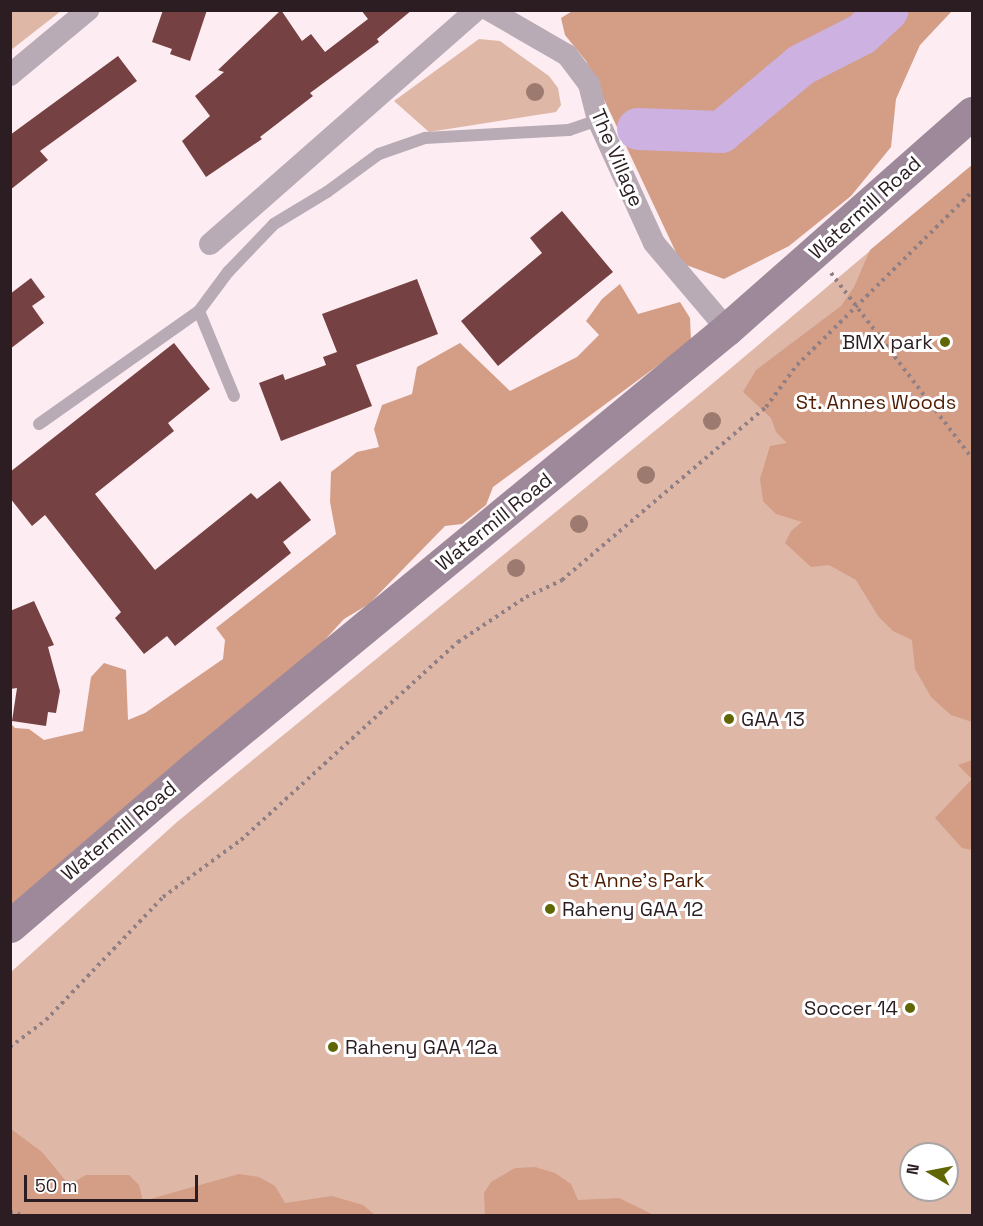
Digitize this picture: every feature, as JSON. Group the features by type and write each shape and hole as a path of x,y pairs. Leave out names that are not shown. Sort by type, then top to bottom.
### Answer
{"main road":[{"name":"Watermill Road","path":"10,926 195,767 815,254 972,113"}],"street":[{"path":"10,75 88,10"},
{"path":"210,244 476,10"},
{"name":"The Village","path":"489,10 567,55 589,84 598,120 654,243 726,329"}],"lane":[{"path":"39,424 199,311 228,272 274,224 327,192 379,154 425,138 569,130 598,120"},
{"path":"199,311 234,396"}],"path":[{"path":"10,1047 46,1020 163,897 241,840 458,642 526,597 562,580 766,407 797,365 972,192"},
{"path":"815,254 972,458"},
{"path":"10,1212 27,1215"}],"green space":[{"path":"11,10 61,10 61,11 11,50"},
{"path":"574,10 952,11 920,45 896,99 891,147 851,196 789,246 724,279 681,263 586,61 565,35 561,18"},
{"path":"479,39 500,41 549,76 558,88 561,105 556,112 429,132 394,101"},
{"name":"St Anne's Park","path":"972,165 972,1215 11,1216 11,972 177,822 706,389"},
{"name":"St. Annes Woods","path":"972,165 972,722 951,715 931,697 915,669 912,640 893,631 878,616 856,580 829,565 811,567 785,543 791,531 802,522 776,514 763,501 760,479 770,446 787,443 776,432 771,418 743,392 756,370 841,306 854,287 870,250"},
{"path":"620,284 638,314 680,302 690,318 691,341 493,487 486,505 462,524 445,526 369,604 344,619 320,645 11,905 11,724 15,728 29,729 44,740 83,731 91,677 104,663 126,670 128,720 145,713 223,659 225,640 216,628 336,534 330,502 331,472 357,452 379,447 374,429 382,405 412,394 417,367 460,343 510,391 577,357 599,335 586,321 602,299"},
{"path":"972,760 972,779 958,765"},
{"path":"972,779 972,850 962,848 935,818"},
{"path":"11,1129 42,1152 69,1185 86,1175 129,1175 139,1185 143,1201 239,1174 259,1177 275,1186 285,1203 332,1196 363,1205 375,1215 11,1215"},
{"path":"535,1167 555,1173 571,1184 578,1200 619,1198 654,1215 485,1215 484,1193 491,1182 515,1168"}],"building":[{"path":"163,10 207,10 190,61 170,54 172,49 152,42"},
{"path":"281,10 302,41 311,34 325,52 368,19 361,10 412,10 377,39 379,42 310,93 313,96 260,137 262,139 206,177 182,141 210,116 195,96 224,72 218,70"},
{"path":"118,56 137,81 40,151 48,160 10,190 10,135"},
{"path":"562,211 613,272 498,366 461,321 542,253 530,238"},
{"path":"31,278 45,297 32,306 44,323 10,349 10,294"},
{"path":"417,279 438,334 356,365 372,406 281,441 259,383 283,374 285,380 326,365 323,357 337,352 322,314"},
{"path":"174,343 210,389 168,423 174,431 95,494 155,570 251,493 257,499 280,481 311,520 283,542 291,553 175,646 167,636 144,654 115,618 121,612 45,515 32,526 10,498 10,472"},
{"path":"34,601 54,645 48,647 60,691 56,713 48,712 46,726 12,721 17,688 10,689 10,611"}],"waterway":[{"path":"638,129 721,132 801,65 862,34 888,10"}],"place":[{"name":"BMX park","path":"945,342"},
{"name":"GAA 13","path":"729,719"},
{"name":"Raheny GAA 12","path":"550,909"},
{"name":"Soccer 14","path":"910,1008"},
{"name":"Raheny GAA 12a","path":"333,1047"}]}
